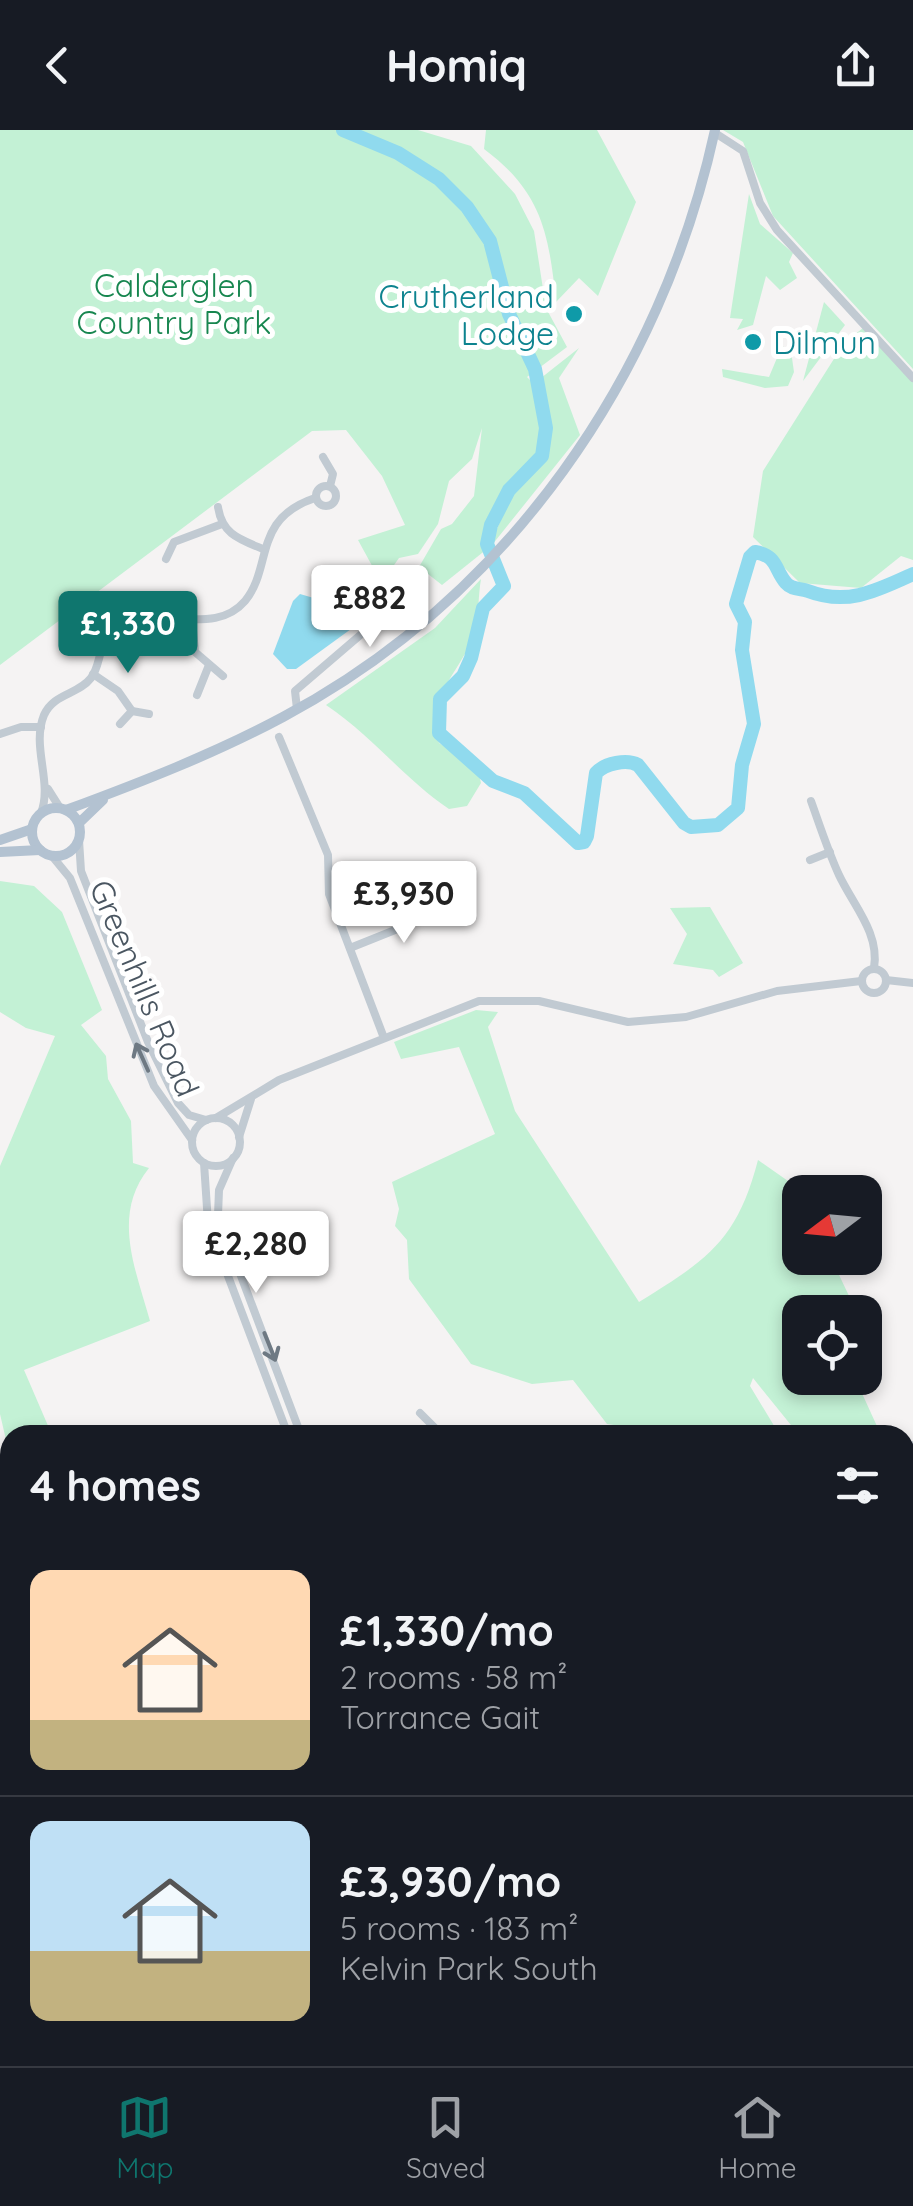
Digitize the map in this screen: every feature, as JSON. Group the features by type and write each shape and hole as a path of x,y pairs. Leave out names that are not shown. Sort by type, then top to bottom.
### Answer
{"main road":[{"path":"0,840 32,828 40,813 117,791 297,709 383,653 466,584 511,539 589,438 646,338 690,229 715,132"},
{"path":"79,823 117,791"},
{"path":"0,852 40,850 52,856 69,853 80,840 79,823 63,809"},
{"path":"32,828 40,850"}],"street":[{"path":"715,132 743,150 760,202 776,230 913,378"},
{"path":"323,457 334,474 330,486"},
{"path":"40,813 44,781 41,727 53,702 94,674 101,646 131,620 215,619 244,602 263,549 277,524 315,498 320,486 330,486"},
{"path":"315,498 322,505 332,504 336,494 330,486"},
{"path":"218,507 222,524 234,537 263,549"},
{"path":"166,559 174,542 222,524"},
{"path":"297,709 295,691 421,583"},
{"path":"192,619 192,646 223,676"},
{"path":"197,695 209,665"},
{"path":"94,674 118,691 132,711 149,714"},
{"path":"120,724 132,711"},
{"path":"0,734 21,726 41,727"},
{"path":"279,737 328,854 329,894 384,1038"},
{"path":"44,781 63,809"},
{"path":"811,802 830,852 866,924 877,953 874,968"},
{"name":"Greenhills Road","path":"80,840 81,871 154,1056 182,1110 211,1119"},
{"path":"810,860 830,852"},
{"name":"Greenhills Road","path":"52,856 70,878 154,1086 192,1140"},
{"path":"350,948 446,910"},
{"path":"874,968 886,980 913,983"},
{"path":"874,968 866,970 861,981 864,988 875,993 886,980"},
{"path":"284,1425 208,1223 204,1163 194,1152 192,1140 211,1119 280,1080 495,999 539,1001 628,1022 686,1017 777,991 861,981"},
{"path":"251,1099 234,1158 219,1190 218,1215 297,1425"},
{"path":"211,1119 230,1124 239,1137"},
{"path":"204,1163 223,1165 234,1158"},
{"path":"420,1413 432,1425"}],"green space":[{"name":"Calderglen Country Park","path":"0,130 418,130 471,146 515,194 534,231 546,308 567,347 527,377 536,386 545,414 542,456 499,504 494,536 513,491 546,457 549,416 541,378 579,348 559,378 580,435 492,545 442,585 419,567 441,529 452,524 474,496 482,428 472,459 449,481 438,524 418,554 399,558 380,585 375,582 376,573 358,540 405,525 382,476 346,430 312,431 0,665"},
{"path":"486,130 597,130 636,202 598,296 579,278 556,302 550,255 539,216 519,181 484,149"},
{"path":"723,130 913,130 913,369 773,216 743,142"},
{"path":"749,194 760,224 793,253 789,262 797,278 780,290 766,276 753,325 737,330 743,319 730,318"},
{"path":"824,302 845,325 803,381"},
{"path":"863,328 913,381 913,560 901,556 861,588 800,583 753,537 763,471 844,343"},
{"path":"782,346 791,351 794,372 788,386 765,388 723,377 722,369 769,377"},
{"path":"481,579 474,634 440,698 436,726 439,743 477,766 481,783 467,806 449,809 326,705 435,628"},
{"path":"0,881 34,886 62,912 102,1010 81,1025 106,1056 108,1079 131,1121 133,1163 149,1168 131,1205 129,1224 134,1263 150,1321 24,1370 48,1425 3,1425 0,1414 0,1166 55,1036 26,1028 0,1012"},
{"path":"710,907 743,963 719,977 713,970 673,964 687,934 670,908"},
{"path":"476,1010 498,1012 488,1027 515,1111 639,1302 716,1246 740,1210 758,1160 782,1177 782,1275 839,1275 849,1295 782,1295 782,1395 863,1395 876,1425 791,1425 753,1378 750,1386 774,1425 607,1424 573,1380 532,1384 471,1364 409,1279 407,1240 395,1226 399,1209 392,1182 495,1134 459,1047 401,1059 394,1042"}],"water":[{"path":"300,594 341,606 354,621 351,629 296,669 287,669 273,654 293,601"},
{"path":"294,1237 307,1242 312,1255 307,1268 294,1273 281,1268 276,1255 281,1242"}],"waterway":[{"path":"343,130 398,153 439,179 467,207 490,241 509,314 535,369 546,428 542,456 509,490 491,525 487,544 504,586 483,608 463,676 440,699 439,733 493,781 524,793 578,843 587,836 596,773 628,762 638,765 684,823 691,827 718,825 738,808 742,765 754,724 742,650 745,622 736,604 750,557 755,552 768,557 791,587 836,597 874,591 913,574"}],"place":[{"name":"Crutherland Lodge","path":"574,314"},
{"name":"Dilmun","path":"753,342"}]}
